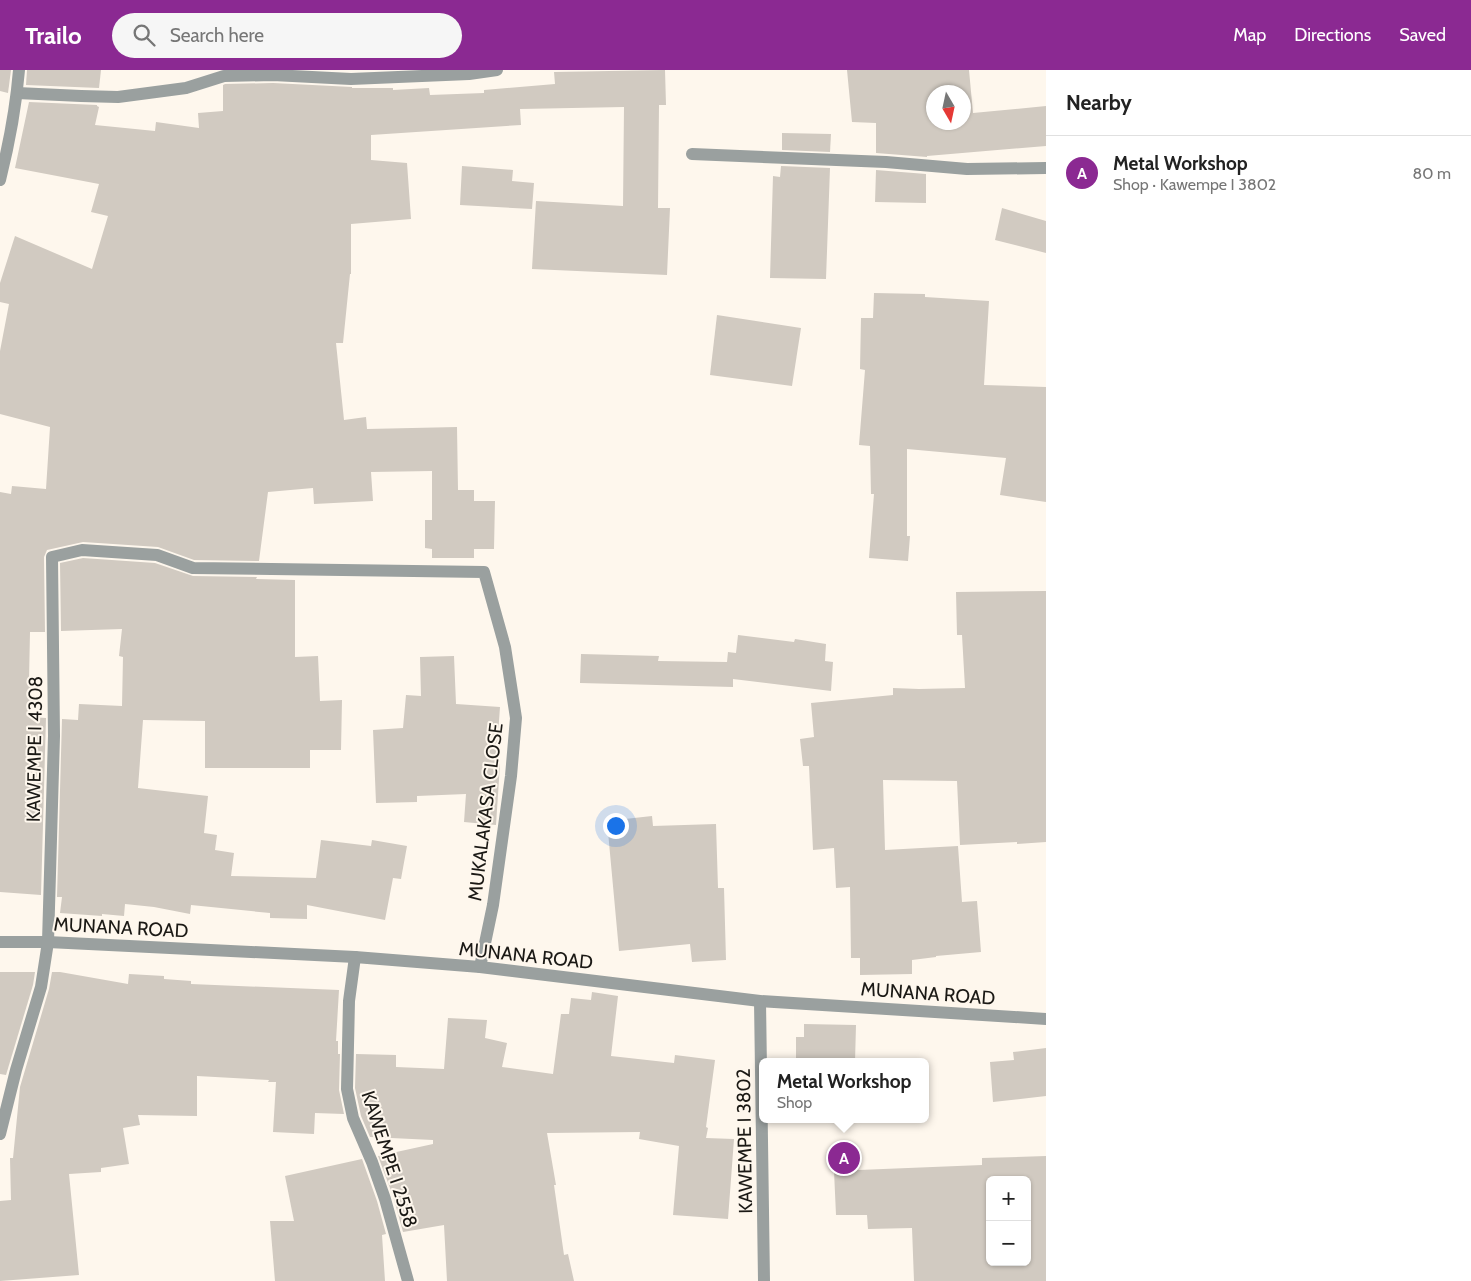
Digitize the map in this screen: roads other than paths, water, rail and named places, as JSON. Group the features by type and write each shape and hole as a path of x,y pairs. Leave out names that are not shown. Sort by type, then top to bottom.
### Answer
{"street":[{"path":"0,180 6,158 19,70"},
{"path":"17,93 118,97 186,88 224,76 273,75 351,79 469,74 497,70"},
{"path":"692,154 886,162 967,169 1046,168"},
{"name":"MUKALAKASA CLOSE","path":"52,556 82,550 157,555 193,568 484,572 505,647 516,718 511,776 493,905 480,967"},
{"name":"KAWEMPE I 4308","path":"0,1134 16,1070 41,987 48,942 54,736 52,556"},
{"name":"MUNANA ROAD","path":"0,942 48,942 355,957 480,967 760,1001 1046,1019"},
{"name":"KAWEMPE I 2558","path":"355,957 348,1002 347,1089 352,1118 376,1171 408,1281"},
{"name":"KAWEMPE I 3802","path":"760,1001 761,1058"},
{"name":"KAWEMPE I 3802","path":"762,1123 764,1281"}],"place":[{"name":"Metal Workshop","path":"844,1158"}]}
